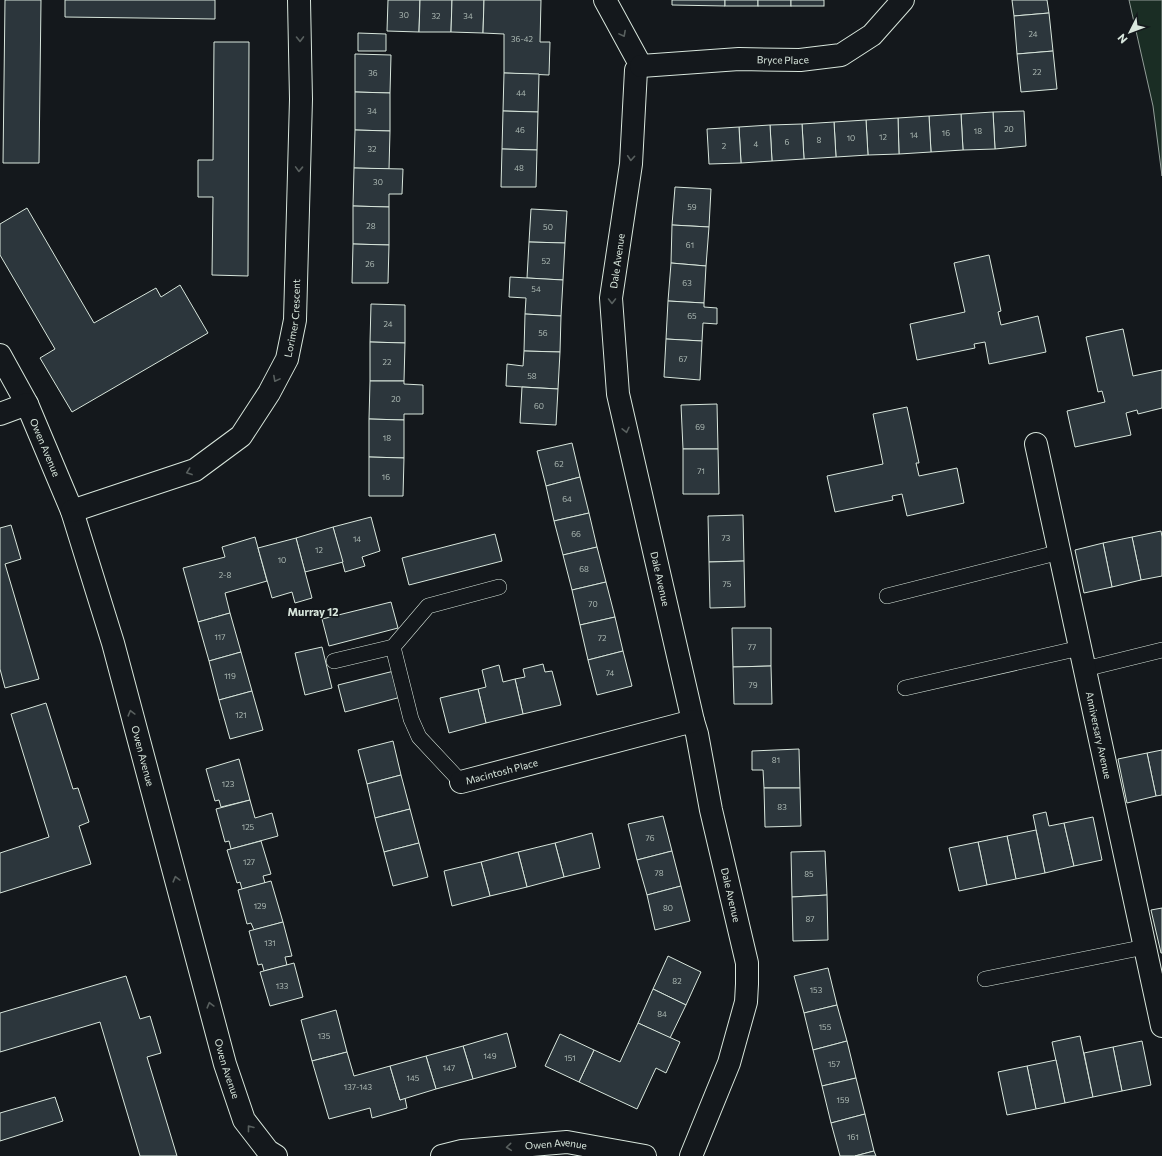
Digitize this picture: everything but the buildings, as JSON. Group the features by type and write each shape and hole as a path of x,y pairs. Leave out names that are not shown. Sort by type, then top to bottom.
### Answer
{"street":[{"name":"Lorimer Crescent","path":"72,511 195,470 241,436 269,393 287,359 294,320 301,99 299,0"},
{"path":"605,0 640,66"},
{"name":"Bryce Place","path":"640,66 738,59 800,60 841,55 872,35 903,0"},
{"name":"Dale Avenue","path":"640,66 636,70 631,164 611,298 618,394 697,734 711,810 747,963 746,1002 729,1063 691,1156"},
{"name":"Owen Avenue","path":"0,355 27,404 72,511 113,643 225,1064 244,1120 268,1151 276,1156"},
{"path":"0,414 27,404"},
{"name":"Anniversary Avenue","path":"1036,444 1162,1026"},
{"name":"Macintosh Place","path":"462,782 693,721"},
{"name":"Owen Avenue","path":"442,1156 462,1151 567,1142 645,1156"}],"lane":[{"path":"887,596 1060,552"},
{"path":"334,661 393,647 428,606 499,587"},
{"name":"Macintosh Place","path":"393,647 411,719 419,737 462,782"},
{"path":"905,688 1080,648"},
{"path":"1085,669 1162,650"},
{"path":"985,979 1145,947"}],"green space":[{"path":"1129,0 1162,0 1162,176 1153,106"}],"district":[{"name":"Murray 12","path":"313,612"}]}
